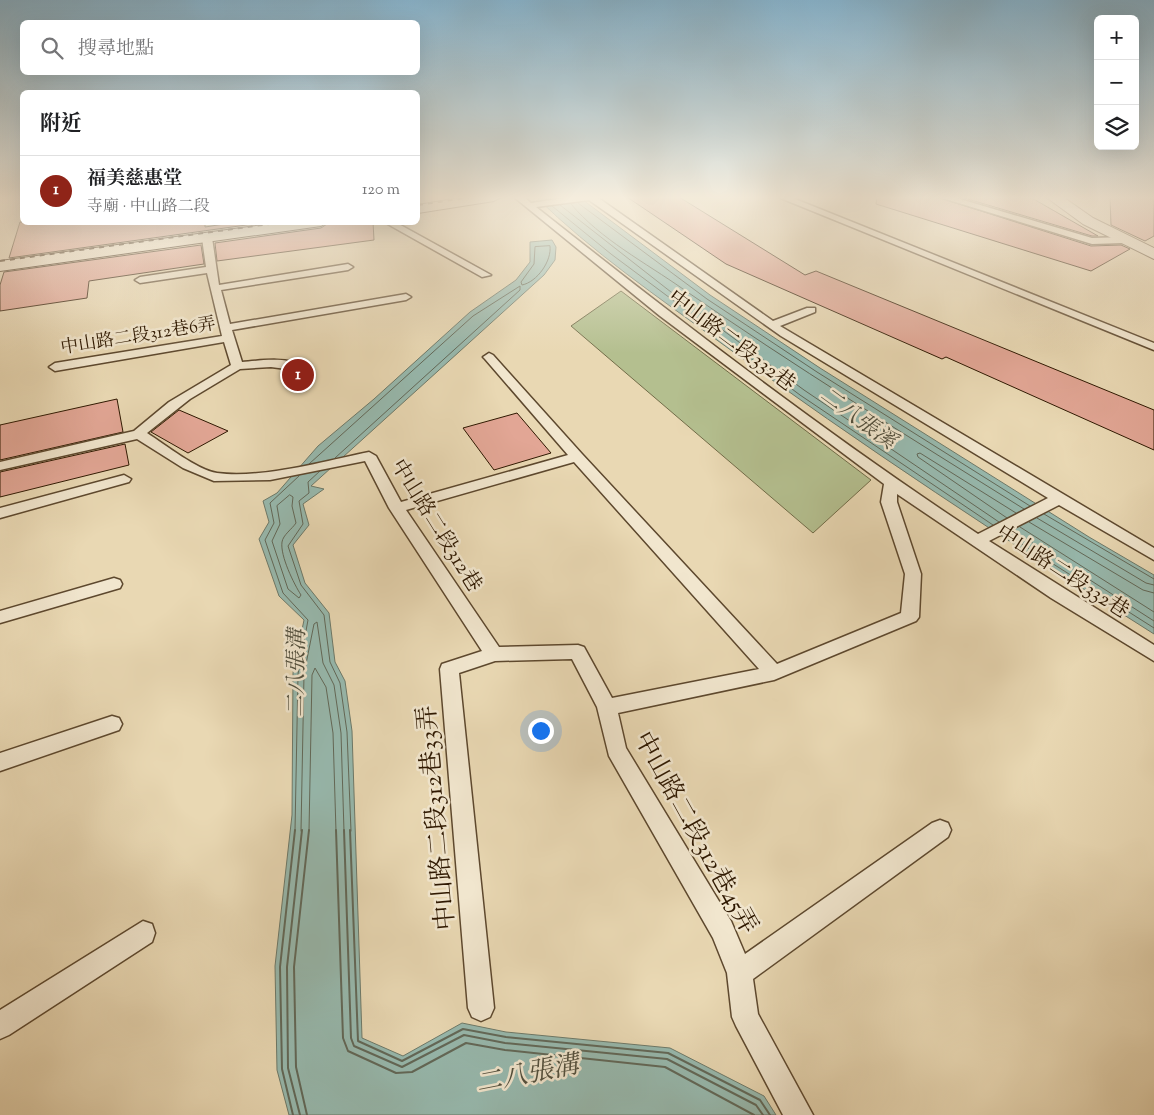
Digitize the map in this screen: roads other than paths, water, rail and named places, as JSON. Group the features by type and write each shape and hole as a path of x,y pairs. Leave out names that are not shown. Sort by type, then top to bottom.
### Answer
{"main road":[{"path":"0,254 36,249"},
{"path":"0,266 125,249"}],"lane":[{"path":"208,249 211,269 237,366"},
{"path":"438,249 486,275"},
{"name":"中山路二段332巷","path":"583,249 664,314 890,483 1057,594 1154,654"},
{"name":"中山路二段332巷","path":"664,249 772,325 1058,499 1154,555"},
{"path":"911,249 1154,347"},
{"path":"217,288 348,267"},
{"path":"140,280 211,269"},
{"name":"中山路二段312巷6弄","path":"55,367 406,298"},
{"path":"772,325 811,310"},
{"path":"489,357 577,457 774,673"},
{"path":"0,466 139,434 159,414 193,390 237,366 271,363 294,366"},
{"name":"中山路二段312巷","path":"139,434 188,465 214,477 270,476 369,456 397,508 494,654"},
{"path":"397,508 577,457"},
{"path":"0,513 124,479"},
{"path":"607,707 774,673 910,617 913,574 889,502 890,483"},
{"path":"978,540 1058,499"},
{"path":"0,617 114,584"},
{"name":"中山路二段312巷45弄","path":"494,654 578,652 607,707 616,750 722,930 740,973 745,1017 799,1115"},
{"name":"中山路二段312巷33弄","path":"481,1008 449,669 494,654"},
{"path":"0,762 112,724"},
{"path":"740,973 940,830"},
{"path":"0,1026 143,932"}],"water":[{"name":"二八張溝","path":"530,249 556,249 555,260 544,275 311,486 324,489 303,504 309,525 293,545 305,583 329,613 335,662 345,681 352,731 362,1038 403,1056 462,1023 506,1032 670,1048 764,1096 776,1115 289,1115 277,1070 275,966 292,815 293,673 304,620 279,596 259,539 269,522 263,501 277,493 318,446 374,399 470,312 516,280 530,262"},
{"name":"二八張溪","path":"595,249 649,249 710,295 820,368 1089,537 1154,575 1154,634 1044,564 827,419 673,309"}],"railway":[{"path":"0,261 87,249"}],"place":[{"name":"福美慈惠堂","path":"298,375"}]}
